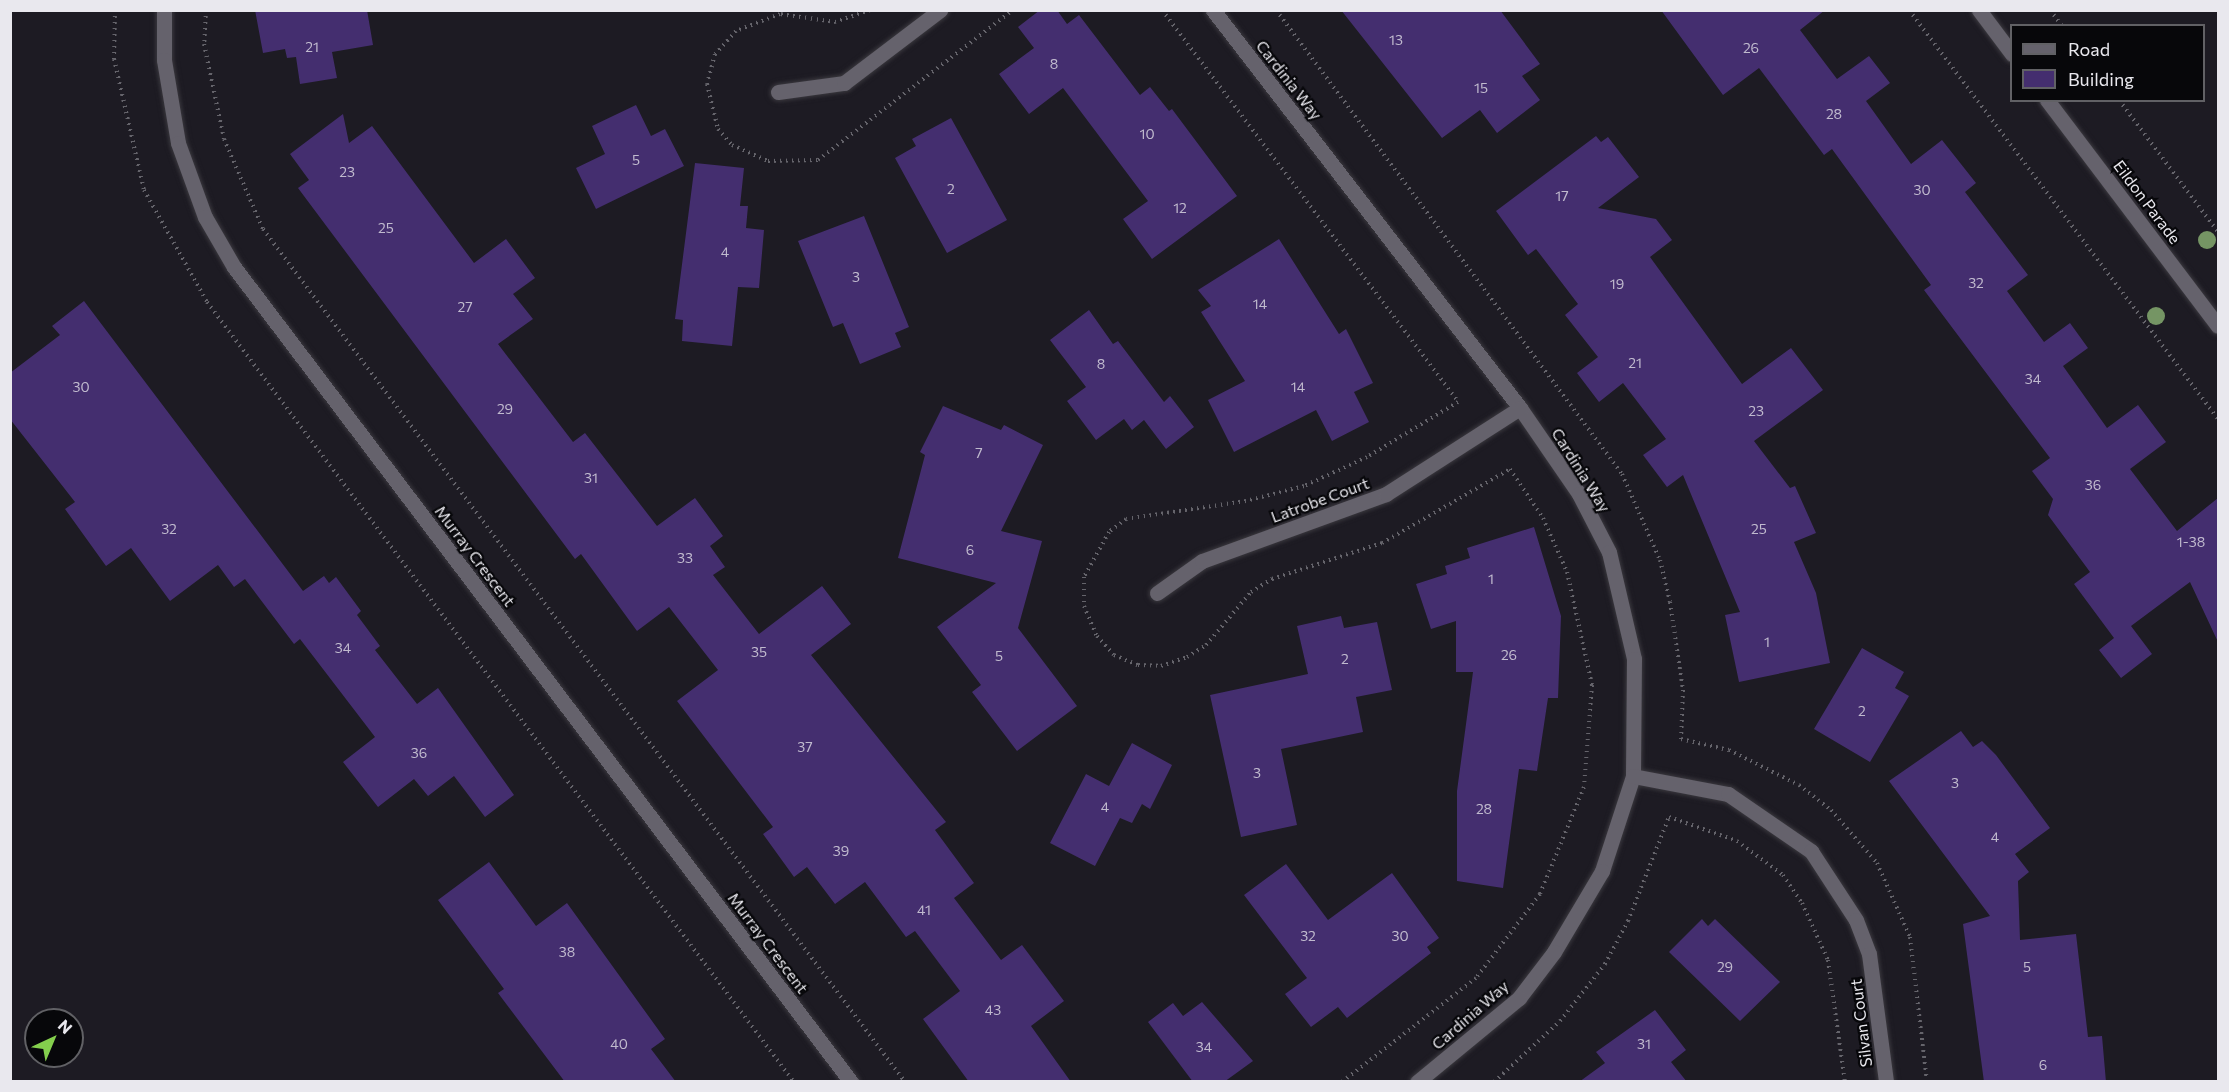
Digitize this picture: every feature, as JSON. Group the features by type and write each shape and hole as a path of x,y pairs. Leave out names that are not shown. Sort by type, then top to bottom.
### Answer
{"street":[{"name":"Murray Crescent","path":"164,10 164,60 178,143 205,217 234,267 851,1082"},
{"path":"778,92 844,83 940,10"},
{"name":"Cardinia Way","path":"1213,10 1520,408 1579,494 1609,552 1634,659 1633,776 1602,871 1554,952 1519,998 1417,1082"},
{"path":"1979,10 2010,51"},
{"name":"Eildon Parade","path":"2049,102 2218,326"},
{"name":"Latrobe Court","path":"1157,593 1202,561 1386,494 1520,408"},
{"name":"Silvan Court","path":"1633,776 1728,794 1811,851 1835,883 1869,954 1886,1082"}],"path":[{"path":"115,10 114,59 144,190 202,294 794,1082"},
{"path":"206,10 204,44 224,139 263,229 905,1082"},
{"path":"1162,10 1458,402"},
{"path":"1909,10 2218,419"},
{"path":"2050,10 2060,24"},
{"path":"2120,102 2218,232"},
{"path":"1342,1082 1476,978 1509,942 1540,894 1584,787 1592,685 1584,634 1567,572 1543,518 1510,468"},
{"path":"1494,1082 1560,1021 1605,964 1628,921 1669,817 1737,841 1783,875 1802,903 1828,960 1845,1082"}],"building":[{"path":"255,10 367,10 373,45 332,52 337,78 300,84 296,57 287,58 285,49 263,53"},
{"path":"1040,10 1057,10 1067,24 1079,15 1140,95 1150,87 1169,111 1172,109 1237,196 1152,259 1123,219 1148,201 1063,88 1029,114 999,74 1034,48 1018,27"},
{"path":"1341,10 1500,10 1540,64 1522,76 1540,100 1497,133 1480,110 1442,138"},
{"path":"1661,10 1825,10 1800,30 1837,79 1869,56 1890,83 1866,101 1911,164 1942,140 1976,183 1965,192 2028,275 2007,291 2044,342 2070,323 2088,348 2063,366 2107,428 2138,405 2166,442 2130,469 2177,531 2218,498 2218,642 2190,582 2131,626 2152,654 2121,678 2099,650 2114,638 2074,584 2090,572 2048,515 2053,499 2032,471 2050,458 1924,290 1931,285 1832,149 1824,155 1759,68 1723,95"},
{"path":"636,105 651,136 665,129 684,166 596,209 576,168 605,154 592,126"},
{"path":"343,114 349,143 372,126 474,263 506,239 535,278 513,294 533,319 498,344 573,442 585,433 657,526 695,498 723,536 710,546 725,567 713,575 759,634 822,586 851,624 811,655 946,822 935,830 974,883 954,898 1001,960 1022,945 1064,1001 1031,1026 1071,1082 969,1082 923,1019 960,991 915,931 906,937 865,882 835,904 807,867 794,877 763,834 773,827 677,701 718,670 669,607 637,631 581,554 575,559 298,188 309,180 290,154"},
{"path":"951,118 1007,220 947,253 895,158 916,146 912,139"},
{"path":"1596,136 1601,142 1608,137 1639,177 1598,208 1656,219 1672,240 1650,257 1742,384 1791,348 1823,390 1754,441 1790,488 1795,486 1816,533 1794,542 1816,593 1830,663 1739,682 1725,615 1740,612 1683,475 1667,487 1643,455 1666,439 1623,383 1599,402 1577,373 1598,357 1565,315 1578,304 1536,249 1528,255 1496,211"},
{"path":"695,163 744,168 740,206 748,206 746,228 764,230 759,288 738,287 732,346 682,341 683,320 675,319"},
{"path":"864,216 909,327 895,333 901,347 860,364 843,323 833,327 798,241"},
{"path":"1279,239 1339,334 1346,329 1373,383 1354,392 1369,422 1332,441 1316,410 1234,452 1208,400 1245,381 1201,312 1211,306 1198,290"},
{"path":"84,301 303,591 324,576 329,583 336,577 361,611 357,615 380,646 375,650 417,704 438,688 514,795 485,817 454,776 428,796 414,779 378,807 343,762 375,737 300,639 294,644 245,579 234,587 218,565 170,601 131,548 106,566 65,509 75,502 10,419 10,373 60,335 52,326"},
{"path":"1089,310 1113,344 1118,341 1164,402 1170,396 1194,427 1166,449 1144,420 1132,430 1124,419 1096,440 1067,401 1086,387 1050,340"},
{"path":"943,406 1001,430 1004,425 1043,445 1001,531 1042,541 1018,628 1077,706 1017,751 972,692 981,685 937,627 996,583 898,558 925,455 920,452"},
{"path":"1534,527 1561,616 1558,698 1548,698 1537,771 1519,769 1503,888 1457,881 1457,791 1473,672 1456,672 1456,621 1431,629 1416,584 1447,574 1445,566 1470,558 1467,548"},
{"path":"1341,616 1344,628 1377,622 1392,690 1356,697 1363,732 1281,749 1297,825 1241,837 1210,695 1308,674 1297,626"},
{"path":"1862,648 1904,672 1895,688 1909,696 1870,762 1814,729"},
{"path":"1961,731 1973,747 1982,741 1996,755 2050,828 2015,854 2029,872 2018,881 2020,940 2076,934 2088,1037 2102,1036 2106,1082 1984,1082 1963,924 1990,916 1889,781"},
{"path":"1132,743 1172,765 1150,809 1142,804 1132,823 1120,818 1095,866 1050,843 1086,774 1109,786"},
{"path":"489,862 536,926 567,903 665,1039 651,1049 676,1082 565,1082 498,993 504,989 438,900"},
{"path":"1286,864 1328,920 1392,873 1439,938 1427,947 1431,953 1347,1018 1338,1007 1311,1027 1285,994 1307,978 1244,895"},
{"path":"1702,919 1708,926 1715,919 1780,982 1740,1021 1669,952"},
{"path":"1202,1002 1253,1061 1224,1082 1193,1082 1148,1022 1173,1003 1183,1016"},
{"path":"1655,1010 1686,1050 1671,1062 1687,1082 1579,1082 1605,1063 1596,1052"}]}
